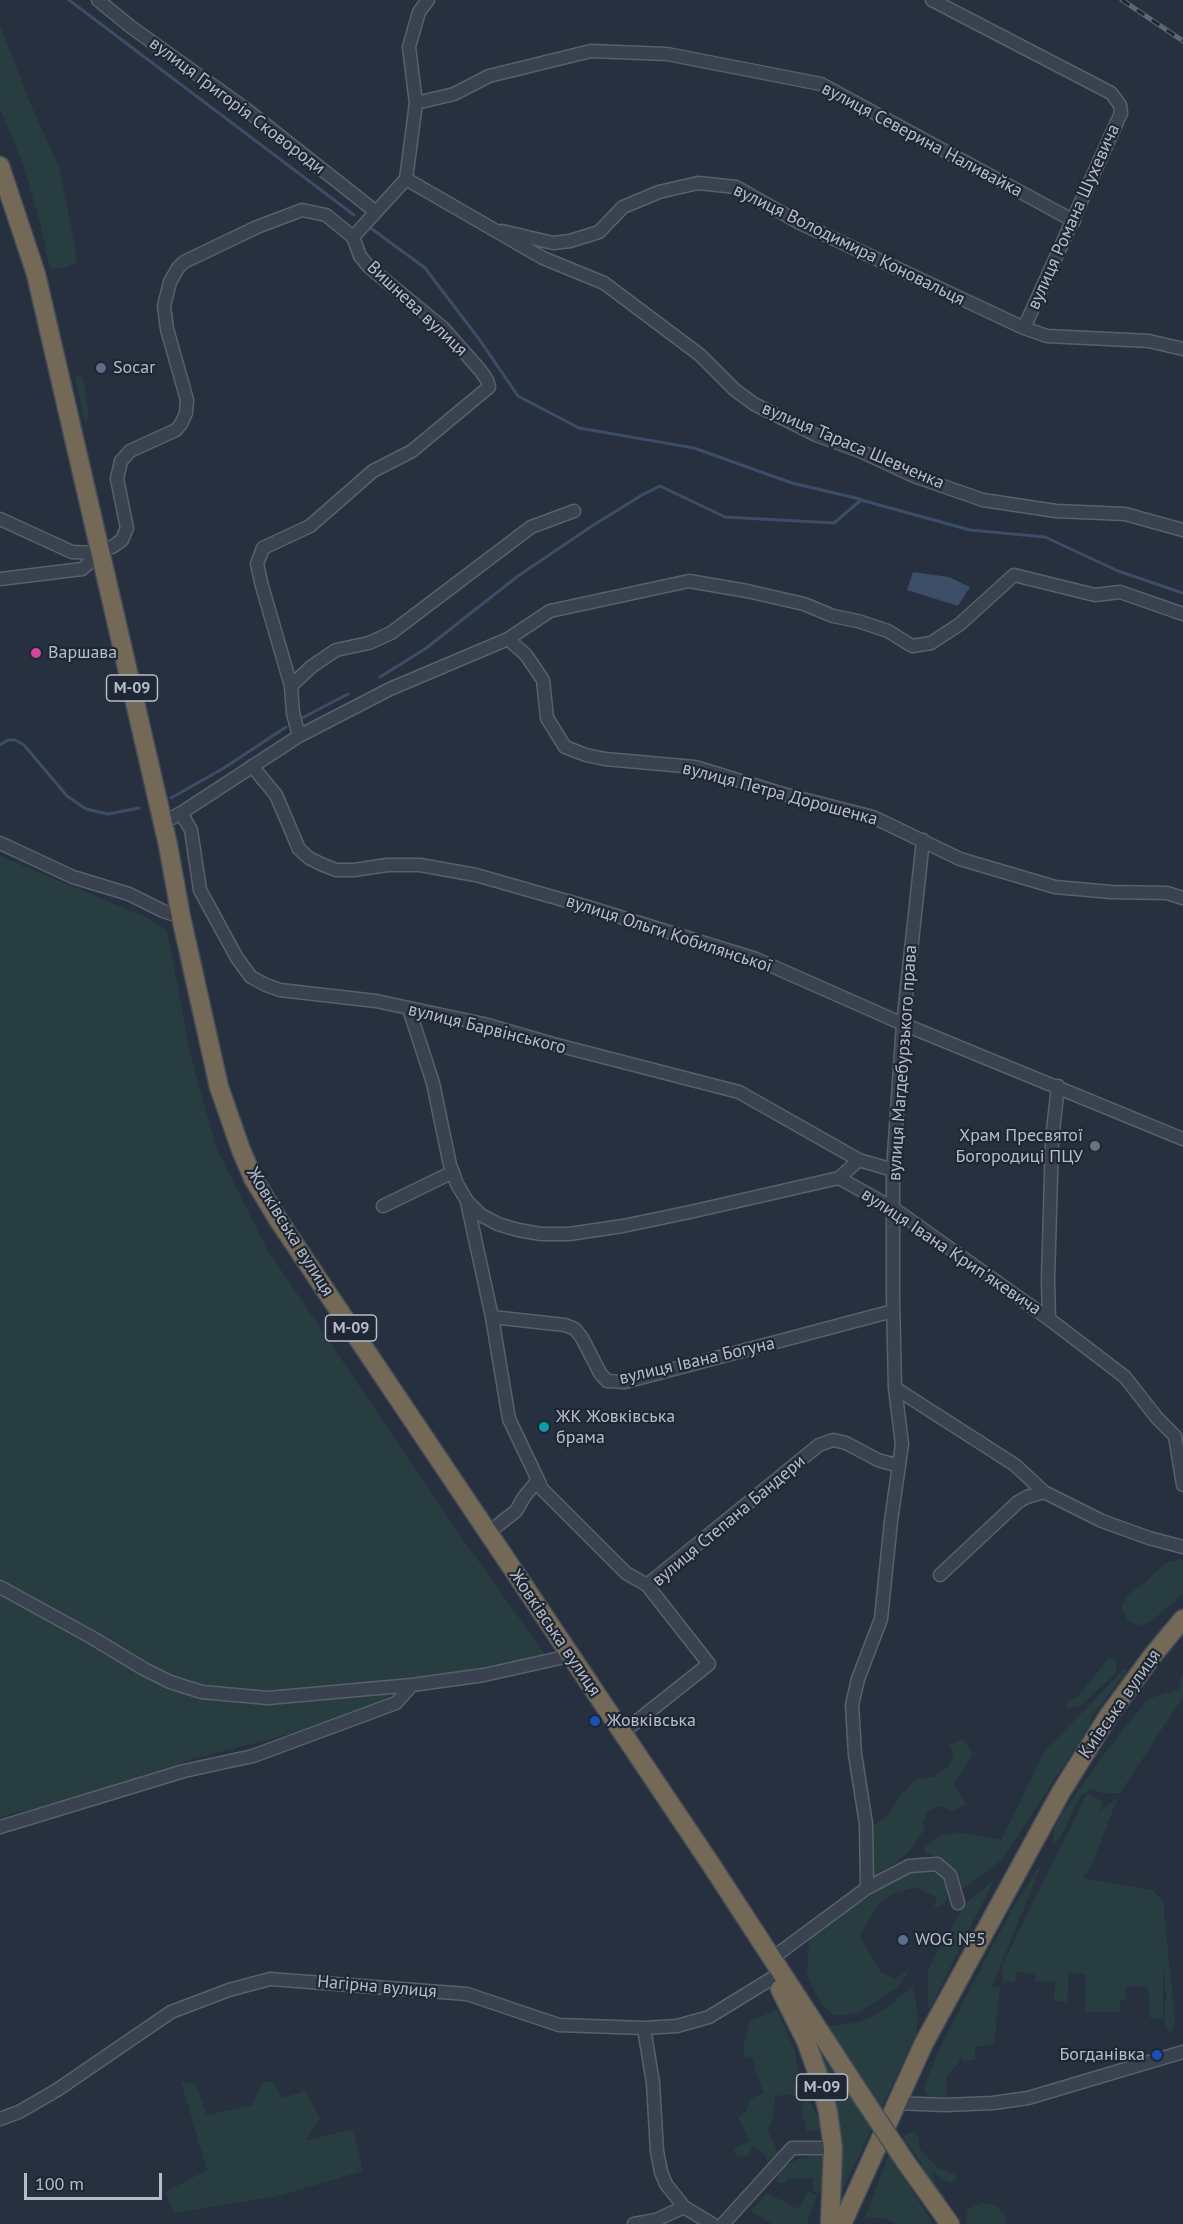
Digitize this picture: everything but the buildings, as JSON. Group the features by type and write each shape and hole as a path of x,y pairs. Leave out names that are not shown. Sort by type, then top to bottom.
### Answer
{"highway":[{"name":"М-09","path":"0,166 36,274 106,550 163,823"},
{"name":"Жовківська вулиця","path":"163,823 219,1087 253,1178 279,1221 622,1733"},
{"name":"Київська вулиця","path":"842,2224 924,2043 1061,1792 1125,1694 1183,1618"},
{"name":"М-09","path":"622,1733 710,1863 773,1968 950,2224"},
{"name":"М-09","path":"773,1968 806,2041 828,2112 833,2148 830,2224"}],"street":[{"name":"вулиця Григорія Сковороди","path":"98,0 131,27 243,107 376,212"},
{"path":"0,579 82,569 122,540 127,528 117,479 121,461 130,451 176,429 186,414 187,400 164,306 173,274 184,262 296,211 326,215 353,237 406,179 416,103 410,47 419,12 428,0"},
{"name":"вулиця Романа Шухевича","path":"932,0 1111,93 1120,105 1121,113 1024,328"},
{"name":"вулиця Северина Наливайка","path":"416,103 454,94 489,76 591,51 667,54 821,84 1074,220"},
{"name":"вулиця Тараса Шевченка","path":"406,179 489,229 543,258 604,283 700,355 735,390 754,404 816,435 860,451 914,476 983,500 1056,511 1125,514 1183,530"},
{"name":"вулиця Володимира Коновальця","path":"489,229 554,243 570,241 599,232 623,207 659,192 698,183 736,187 798,222 1024,328 1047,336 1149,341 1183,349"},
{"name":"Вишнева вулиця","path":"291,686 257,564 264,548 310,526 373,471 412,451 489,387 480,370 443,328 369,267 356,247 353,237"},
{"path":"299,736 293,712 291,686 311,667 336,650 369,643 391,633 531,527 574,511"},
{"path":"0,519 72,552 106,550"},
{"path":"163,823 299,736 390,689 508,639 550,611 689,581 804,604 833,616 888,631 912,646 931,643 960,624 1014,575 1095,595 1120,592 1183,615"},
{"name":"вулиця Петра Дорошенка","path":"508,639 526,655 543,680 547,718 565,747 605,759 695,767 783,794 873,817 960,859 1055,887 1111,892 1167,893 1183,898"},
{"name":"вулиця Ольги Кобилянської","path":"252,766 276,795 299,849 309,858 321,864 336,870 387,865 420,865 476,875 756,959 903,1024 1183,1139"},
{"name":"вулиця Барвінського","path":"181,813 191,830 200,890 237,958 251,977 266,986 280,990 376,1001 409,1010 484,1024 739,1092 859,1160 893,1170"},
{"name":"вулиця Магдебурзького права","path":"899,1466 902,1444 896,1388 893,1170 903,1024 923,840"},
{"path":"0,843 73,877 129,894 181,916"},
{"path":"409,1010 433,1083 453,1172 467,1201 492,1317 509,1419 542,1490 626,1572 647,1585"},
{"path":"1049,1319 1052,1140 1058,1086"},
{"path":"467,1201 481,1215 498,1224 541,1234 570,1234 623,1226 839,1178 859,1160"},
{"path":"382,1206 453,1172"},
{"name":"вулиця Івана Крипʼякевича","path":"839,1178 893,1208 1049,1319 1125,1377 1157,1419 1175,1436 1183,1485"},
{"name":"вулиця Івана Богуна","path":"492,1317 565,1324 575,1329 582,1338 600,1373 607,1381 625,1382 894,1311"},
{"path":"896,1388 1015,1465 1044,1492 1102,1521 1149,1538 1183,1547"},
{"name":"вулиця Степана Бандери","path":"622,1733 709,1664 647,1585 819,1445 833,1440 846,1443 878,1460 899,1466"},
{"path":"867,1888 866,1824 852,1705 858,1679 881,1619 899,1466"},
{"path":"488,1533 516,1511 538,1480"},
{"path":"940,1575 1018,1502 1044,1492"},
{"path":"0,1587 144,1669 170,1682 202,1692 268,1698 412,1685 484,1675 569,1656"},
{"path":"0,1827 184,1771 252,1756 396,1703 412,1685"},
{"name":"Нагірна вулиця","path":"0,2119 19,2112 57,2090 171,2012 229,1990 270,1979 467,1994 559,2025 644,2028 677,2026 709,2017 773,1968 867,1888 909,1866 937,1864 950,1875 958,1903"},
{"path":"644,2028 653,2083 656,2141 661,2172 666,2184 684,2208 711,2224"},
{"path":"895,2103 945,2105 993,2103 1028,2098 1183,2052"},
{"path":"723,2224 792,2148 833,2148"},
{"path":"634,2224 656,2220 684,2208"}],"green space":[{"path":"0,25 30,103 60,169 77,263 66,267 50,269 41,226 23,164 0,109"},
{"path":"75,376 83,377 89,417 85,423"},
{"path":"0,856 148,918 167,931 191,1057 216,1147 267,1249 455,1528 549,1660 409,1680 381,1703 287,1735 185,1761 137,1785 0,1818"},
{"path":"1181,1559 1183,1561 1183,1594 1142,1626 1128,1621 1121,1607 1129,1594 1166,1563"},
{"path":"1108,1659 1117,1659 1116,1673 1082,1705 1067,1709 1066,1703 1079,1695"},
{"path":"1125,1668 1127,1671 1092,1716 1090,1725 1002,1860 962,1889 959,1887 959,1880 954,1870 941,1859 926,1853 924,1848 940,1836 958,1832 1001,1840 1045,1751"},
{"path":"1183,1672 1183,1697 1120,1793 1102,1793 1093,1789 1081,1795 1061,1837 1053,1844 1054,1829 1061,1815 1104,1754 1148,1699 1179,1689"},
{"path":"963,1739 973,1754 954,1785 966,1804 952,1811 940,1806 928,1811 923,1822 925,1829 910,1850 898,1861 872,1877 867,1829 888,1816 900,1796 915,1779 933,1777 947,1768 954,1755 949,1745"},
{"path":"1087,1794 1103,1802 1099,1812 1118,1797 1091,1866 1083,1878 1153,1890 1163,1901 1175,2020 1172,2035 1164,2024 1166,1993 1163,1967 1163,2019 1150,2018 1148,1987 1126,1987 1126,2000 1121,2000 1119,2012 1085,2012 1085,1974 1069,1973 1067,2003 1054,2000 1055,1982 1035,1981 1035,1974 1016,1972 1015,1982 1003,1981 1002,1965"},
{"path":"1043,1861 992,1987 1000,1987 994,2044 975,2047 975,2060 962,2061 961,2055 958,2064 946,2077 946,2099 928,2098 924,2086 943,2041 1012,1909"},
{"path":"920,1868 936,1868 946,1876 949,1887 946,1901 939,1907 934,1907 937,1898 916,1887 895,1893 879,1903 860,1936 880,1971 895,1979 908,1969 907,1974 898,1987 862,2011 833,2015 822,2005 807,1974 809,1941 816,1931 902,1875"},
{"path":"994,1880 928,2008 928,1969 965,1904"},
{"path":"913,1985 918,2019 916,2034 835,2207 838,2163 800,2014 841,2076 845,2088 862,2113 871,2096 823,2027 854,2023 872,2017"},
{"path":"777,2010 795,2051 798,2074 793,2080 800,2094 775,2097 773,2118 768,2130 780,2158 769,2166 765,2155 753,2145 748,2156 738,2157 733,2148 750,2142 738,2117 746,2112 750,2099 764,2093 752,2056 746,2058 743,2048 750,2021"},
{"path":"181,2082 196,2084 207,2115 252,2105 263,2082 272,2082 283,2098 305,2091 320,2118 305,2141 353,2129 363,2171 275,2197 174,2213 165,2192 207,2170"},
{"path":"809,2100 818,2118 820,2129 807,2132 802,2113 803,2101"},
{"path":"916,2132 919,2147 924,2154 938,2168 958,2178 951,2183 931,2171 936,2185 945,2197 941,2204 928,2186 920,2160 902,2138 908,2133"},
{"path":"889,2154 933,2224 896,2224 885,2218 865,2218"},
{"path":"815,2155 823,2156 821,2193 813,2192 813,2177 789,2178 784,2184 776,2182 784,2166 798,2159"},
{"path":"808,2191 817,2195 807,2224 772,2224 751,2211 767,2193 798,2209"},
{"path":"981,2203 996,2205 1006,2217 1006,2224 966,2224 967,2210"}],"water":[{"path":"913,572 949,577 970,587 958,606 907,590"}],"waterway":[{"path":"69,0 354,215"},
{"path":"368,226 425,268 479,339 518,396 579,428 694,448 792,483 860,499"},
{"path":"380,677 425,649 518,576 592,526 660,486 725,517 834,523 861,500 970,530 1045,537 1118,571 1183,593"},
{"path":"302,718 348,694"},
{"path":"171,798 224,768 286,727"},
{"path":"0,745 8,740 15,740 24,745 67,796 86,809 108,814 139,808"}],"railway":[{"path":"1122,0 1183,41"}],"place":[{"name":"Socar","path":"101,368"},
{"name":"Варшава","path":"36,653"},
{"name":"Храм Пресвятої Богородиці ПЦУ","path":"1095,1146"},
{"name":"ЖК Жовківська брама","path":"544,1427"},
{"name":"Жовківська","path":"595,1721"},
{"name":"WOG №5","path":"903,1940"},
{"name":"Богданівка","path":"1157,2055"}]}
